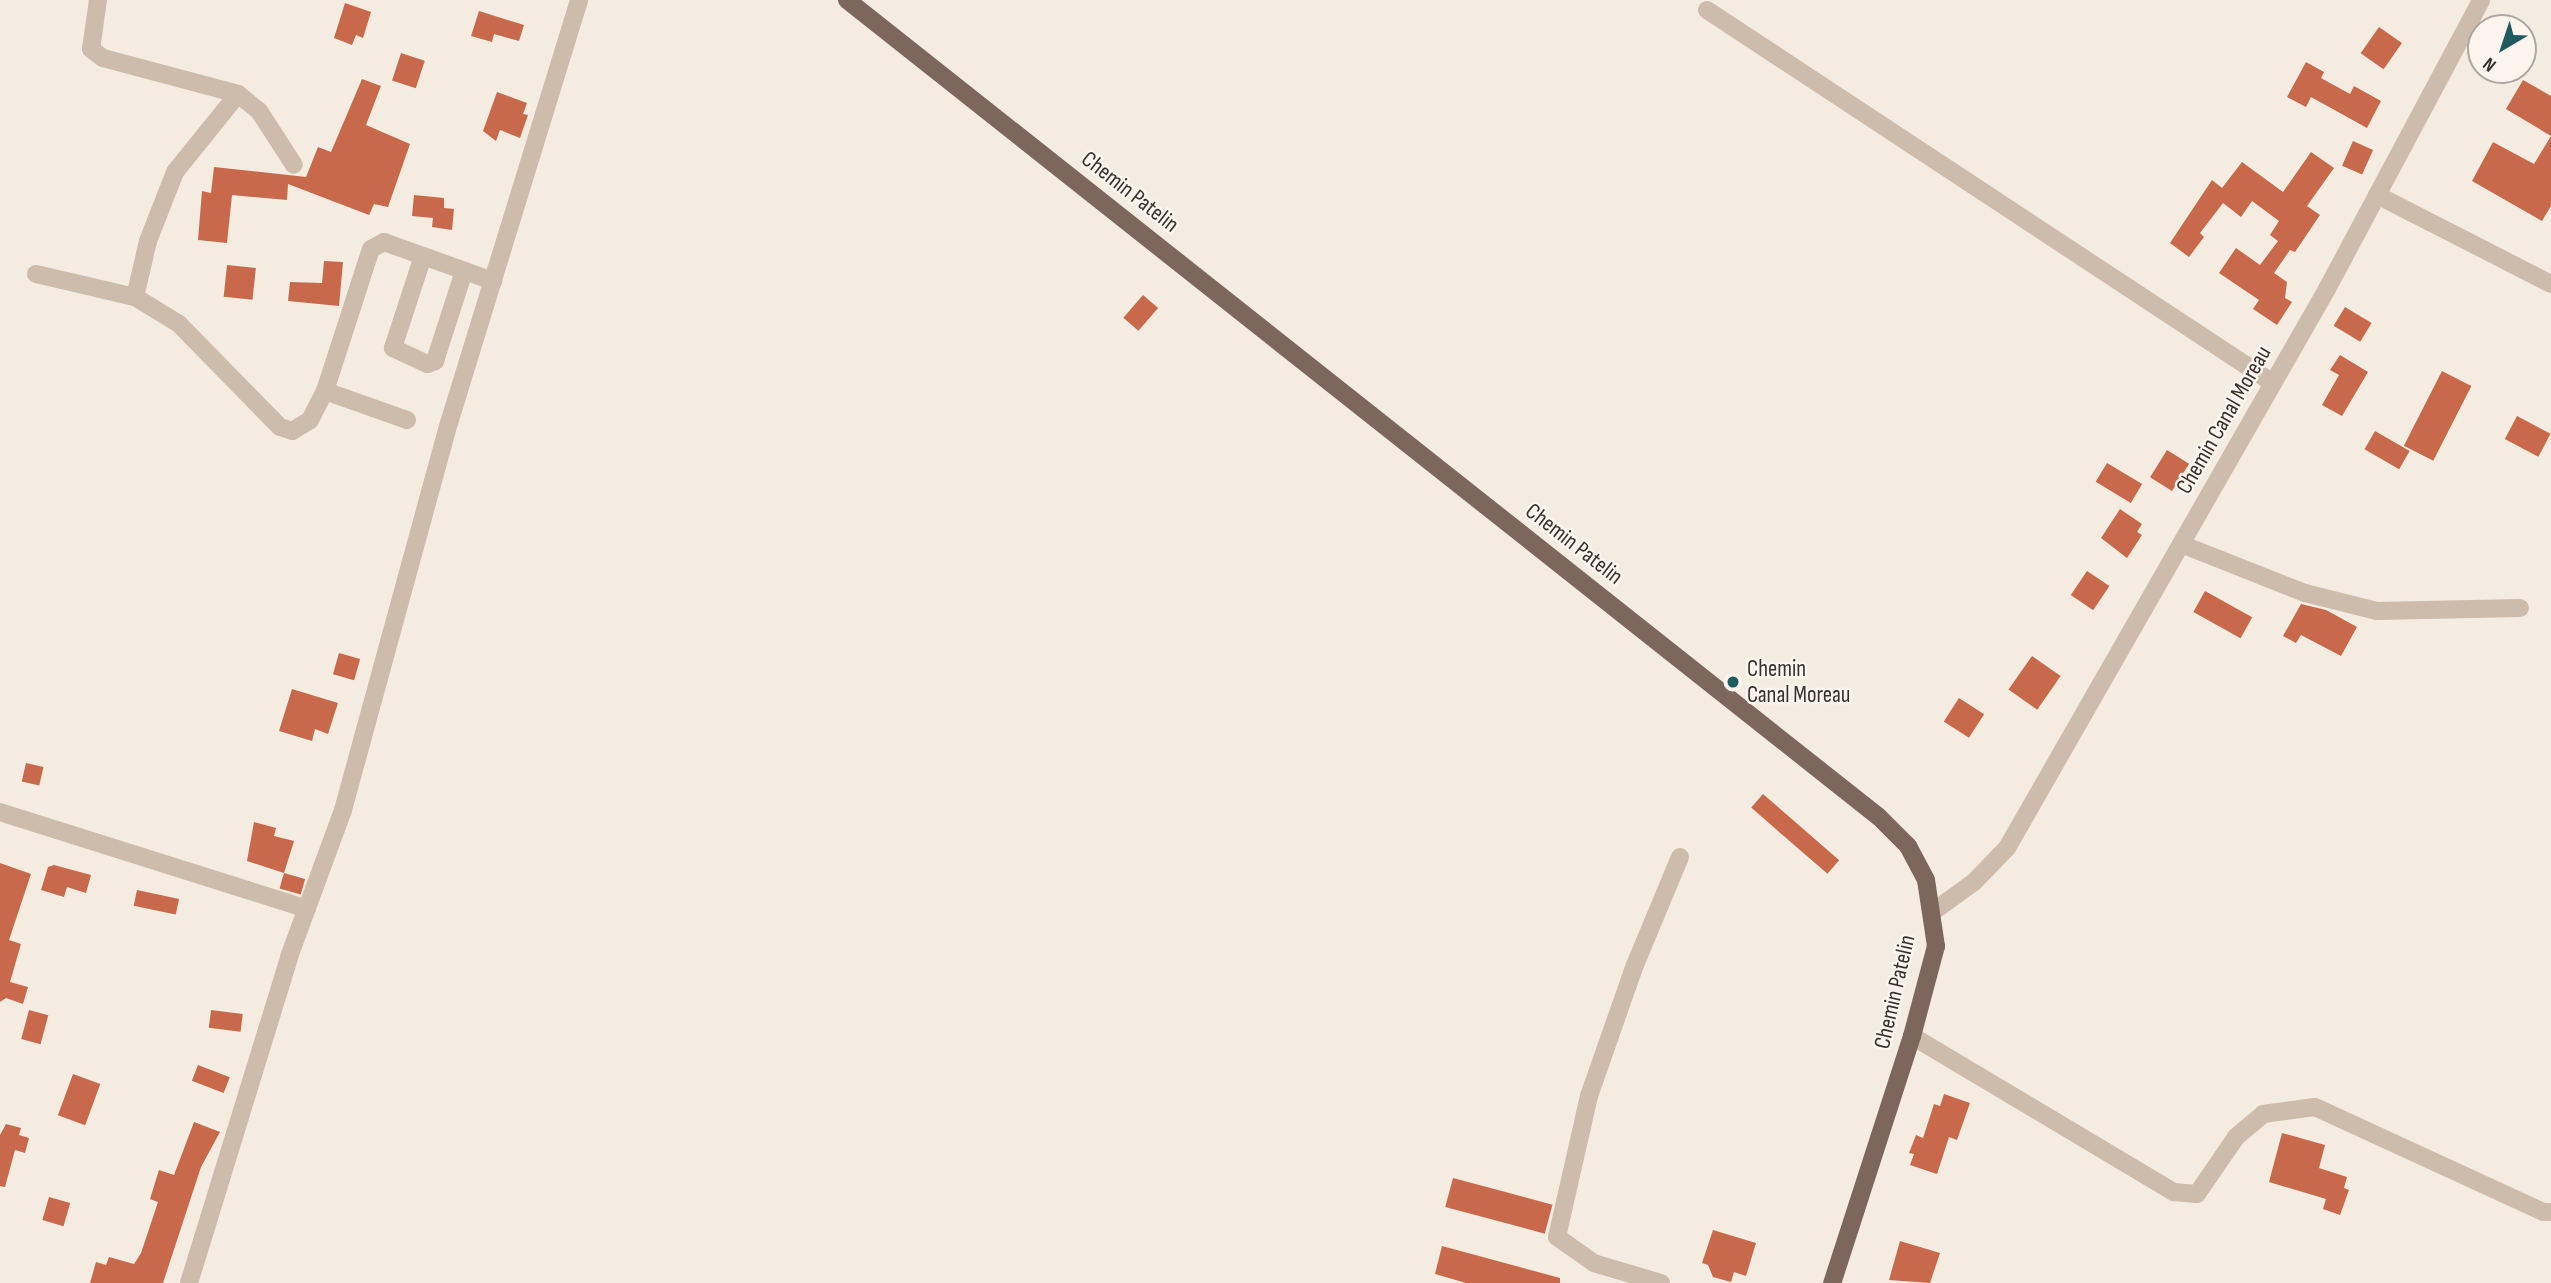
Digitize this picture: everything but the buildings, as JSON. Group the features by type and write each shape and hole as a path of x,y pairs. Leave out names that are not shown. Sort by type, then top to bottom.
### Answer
{"main road":[{"name":"Chemin Patelin","path":"847,0 1879,817 1908,846 1926,880 1934,911 1936,947 1912,1036 1832,1283"}],"street":[{"path":"98,0 91,49 103,58 238,94 259,111 294,165"},
{"path":"189,1283 307,909 343,810 493,281 579,0"},
{"name":"Chemin Canal Moreau","path":"1934,911 1974,882 2007,848 2273,383 2481,0"},
{"path":"1707,10 2273,383"},
{"path":"135,297 148,241 175,172 238,94"},
{"path":"2377,195 2551,284"},
{"path":"36,274 135,297 179,324 281,427 292,431 310,420 324,391 374,244 384,242 493,281"},
{"path":"423,256 393,348 428,364 435,361 464,271"},
{"path":"324,391 407,420"},
{"path":"2181,544 2305,593 2377,611 2520,608"},
{"path":"0,812 307,909"},
{"path":"1661,1283 1594,1263 1557,1237 1593,1084 1634,965 1681,857"},
{"path":"1912,1036 2174,1192 2197,1194 2236,1137 2263,1114 2315,1107 2543,1212 2551,1212"}],"place":[{"name":"Chemin Canal Moreau","path":"1733,682"}]}
